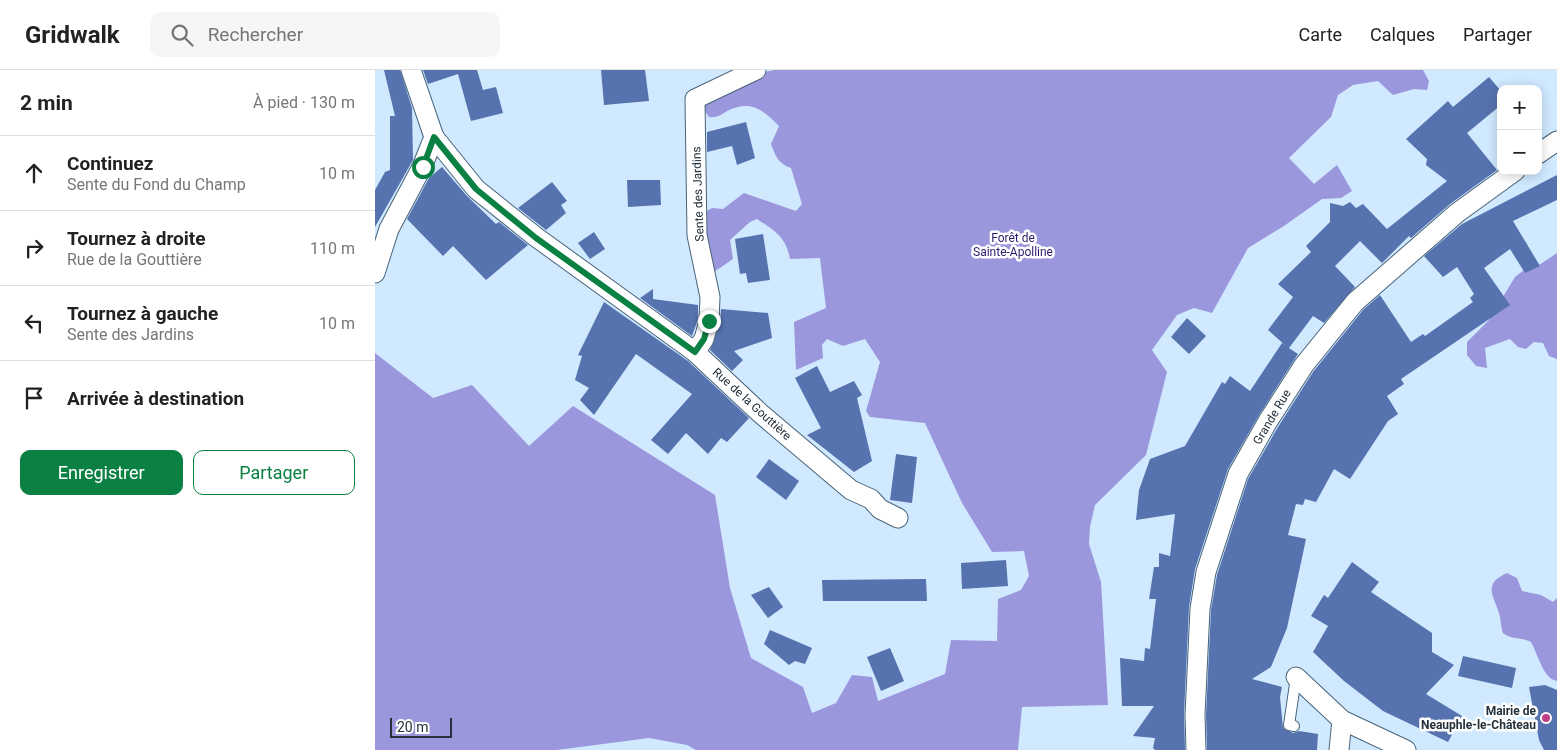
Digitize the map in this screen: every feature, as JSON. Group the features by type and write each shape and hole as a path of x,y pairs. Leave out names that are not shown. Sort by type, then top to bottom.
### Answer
{"street":[{"name":"Rue de la Gouttière","path":"411,70 434,137 476,189 536,238 695,352 760,413 851,490 871,499 879,509 898,518"},
{"name":"Sente des Jardins","path":"695,352 704,339 709,321 710,297 697,235 695,99 756,70"},
{"path":"375,273 389,229 423,167 434,137"},
{"path":"1542,151 1557,141"},
{"name":"Grande Rue","path":"1196,750 1195,715 1200,609 1206,572 1238,474 1268,421 1304,365 1355,302 1457,213 1509,175"},
{"path":"1296,677 1342,720 1406,750"},
{"path":"1339,750 1342,720"}],"lane":[{"path":"1294,726 1289,726 1296,677"}],"green space":[{"name":"Forêt de Sainte-Apolline","path":"774,70 1423,70 1429,81 1427,90 1414,89 1393,95 1378,81 1353,85 1338,95 1331,117 1289,158 1314,184 1337,165 1352,191 1341,198 1322,199 1284,226 1248,248 1212,313 1194,308 1177,315 1152,350 1167,372 1146,455 1095,505 1090,527 1089,544 1101,582 1108,705 1022,707 1018,750 696,750 687,745 649,738 557,750 375,750 375,353 433,398 472,385 529,446 573,406 715,495 730,588 751,658 803,687 812,713 836,703 852,675 872,677 878,701 945,674 951,640 997,641 998,599 1021,590 1029,576 1024,551 992,552 962,503 925,423 870,417 866,411 880,362 865,339 843,346 827,339 822,345 823,358 796,370 794,322 826,308 820,258 790,259 786,245 779,235 757,219 750,222 730,240 733,259 711,274 703,213 712,208 723,209 744,193 796,211 802,204 791,168 780,162 771,144 779,126 773,120 762,111 750,106 735,108 718,116 709,117 701,106 765,72"},
{"path":"1557,253 1557,359 1549,356 1543,343 1534,342 1526,349 1518,347 1510,339 1485,348 1487,368 1476,366 1467,355 1467,342 1489,320 1515,277 1524,270 1536,267"},
{"path":"1507,573 1517,578 1522,591 1541,595 1553,602 1557,598 1557,681 1548,676 1544,671 1531,642 1510,637 1503,633 1492,587 1494,582"}],"building":[{"path":"384,70 400,70 412,108 413,160 375,227 375,190 385,172 390,170 390,116 395,116"},
{"path":"423,70 477,70 483,90 496,87 503,113 471,121 458,74 428,84"},
{"path":"601,70 645,70 649,101 604,105"},
{"path":"1489,77 1497,86 1497,108 1467,133 1497,170 1450,204 1411,238 1409,236 1382,263 1360,241 1335,266 1355,287 1324,323 1313,316 1289,348 1298,354 1259,415 1228,469 1195,569 1189,607 1184,714 1185,750 1155,750 1153,748 1155,738 1133,736 1154,706 1122,706 1120,658 1144,661 1145,648 1150,649 1156,599 1149,599 1154,567 1159,567 1159,553 1170,556 1175,514 1136,520 1139,490 1150,459 1185,446 1222,382 1225,384 1230,376 1250,391 1282,343 1286,346 1268,330 1293,297 1278,284 1311,252 1306,246 1330,222 1330,203 1343,206 1350,202 1356,208 1363,204 1387,229 1447,181 1426,165 1427,159 1406,139 1448,101 1453,107"},
{"path":"746,122 755,158 737,165 732,146 707,152 707,132"},
{"path":"442,167 467,196 496,224 499,222 528,245 486,280 453,246 443,256 407,219 429,178"},
{"path":"1557,175 1557,200 1513,221 1540,266 1525,273 1510,249 1484,268 1510,305 1401,379 1404,384 1387,396 1398,414 1388,421 1350,479 1334,469 1316,502 1305,499 1303,505 1296,504 1288,535 1306,539 1287,628 1271,667 1252,679 1282,687 1280,697 1283,728 1293,733 1299,731 1318,734 1317,750 1207,750 1206,715 1211,610 1217,575 1248,479 1278,427 1313,372 1363,310 1380,295 1411,342 1423,334 1425,336 1473,302 1470,298 1474,294 1457,267 1443,277 1424,256 1462,224"},
{"path":"627,180 660,180 661,205 628,207"},
{"path":"552,182 567,201 561,205 566,213 546,230 518,208"},
{"path":"594,232 605,249 590,259 578,243"},
{"path":"763,234 770,280 748,283 746,273 740,274 735,239"},
{"path":"653,289 653,299 698,305 698,319 692,336 640,298"},
{"path":"604,302 688,361 749,418 727,442 721,438 708,454 686,433 668,454 651,440 692,394 636,354 594,415 580,400 589,388 575,380 582,356 578,355"},
{"path":"721,309 768,313 772,338 734,351 743,360 732,371 710,350 720,324"},
{"path":"1187,318 1206,336 1189,354 1171,337"},
{"path":"817,366 830,392 854,381 862,395 857,398 872,461 854,472 807,435 821,428 795,378"},
{"path":"896,454 917,457 912,503 890,500"},
{"path":"769,459 799,481 786,500 756,477"},
{"path":"1006,560 1008,586 962,589 961,563"},
{"path":"1352,562 1379,582 1371,592 1432,633 1432,652 1454,665 1426,694 1462,716 1448,742 1383,711 1344,681 1313,652 1328,626 1311,616 1324,595 1328,598"},
{"path":"926,579 927,601 823,601 822,580"},
{"path":"769,587 783,607 768,618 751,595"},
{"path":"770,630 812,648 805,664 795,661 789,665 764,644"},
{"path":"890,648 904,681 881,691 867,657"},
{"path":"1463,656 1516,668 1512,688 1458,676"},
{"name":"Mairie de Neauphle-le-Château","path":"1545,685 1557,690 1557,750 1544,750 1539,740 1529,687"}],"place":[{"name":"Mairie de Neauphle-le-Château","path":"1546,718"}],"route":[{"path":"423,167 434,137 476,189 536,238 695,352 704,339 709,321"}]}
